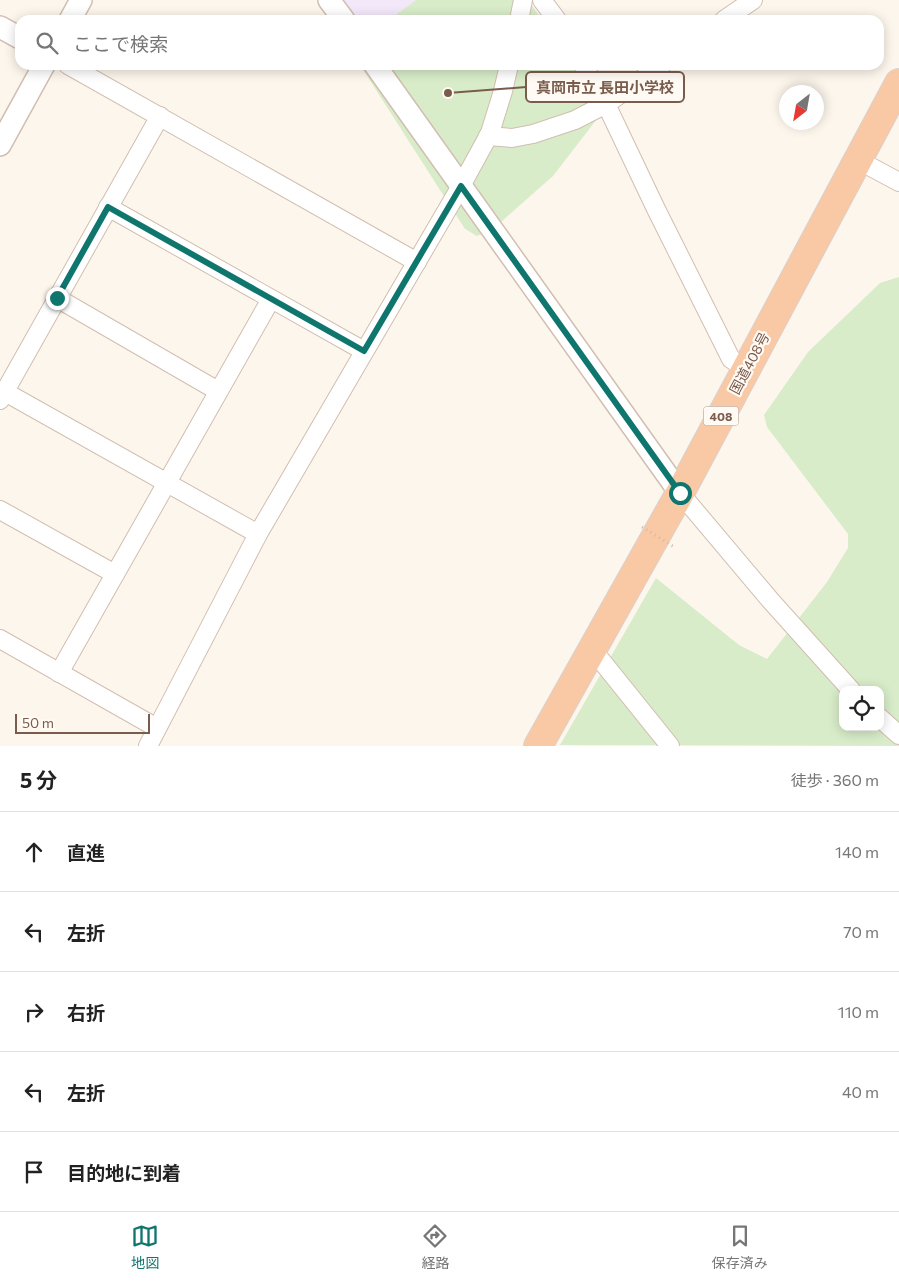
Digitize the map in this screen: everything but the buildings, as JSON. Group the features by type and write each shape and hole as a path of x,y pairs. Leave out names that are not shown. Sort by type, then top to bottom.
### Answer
{"highway":[{"name":"国道408号","path":"538,746 680,493 899,83"}],"street":[{"path":"73,15 81,0"},
{"path":"329,0 340,15"},
{"path":"520,15 523,0"},
{"path":"542,0 553,15"},
{"path":"731,15 752,0"},
{"path":"0,26 15,35"},
{"path":"0,145 41,70"},
{"path":"77,70 417,262"},
{"path":"380,70 680,493 771,601 847,686"},
{"path":"148,746 258,534 461,186 488,136 508,70"},
{"path":"587,70 606,104 656,209 732,359 746,369"},
{"path":"488,136 512,138 533,134 575,120 606,104 655,70"},
{"path":"160,116 2,396 258,534"},
{"path":"858,160 899,182"},
{"path":"108,207 364,351"},
{"path":"57,298 218,391"},
{"path":"59,673 271,299"},
{"path":"0,510 115,574"},
{"path":"0,639 157,728"},
{"path":"592,649 670,746"},
{"path":"884,722 899,735"}],"path":[{"path":"642,527 676,548"}],"shaded area":[{"path":"343,0 504,0 501,15 354,15"}],"green space":[{"path":"416,0 528,0 538,15 396,15"},
{"path":"363,70 577,70 595,101 597,119 553,176 492,230 477,236 465,229"},
{"path":"899,277 899,746 560,745 656,578 739,645 767,659 827,582 848,548 848,534 767,427 764,415 808,352 880,283"}],"place":[{"name":"真岡市立 長田小学校","path":"448,93"}],"route":[{"path":"57,298 108,207 364,351 461,186 680,493"}]}
